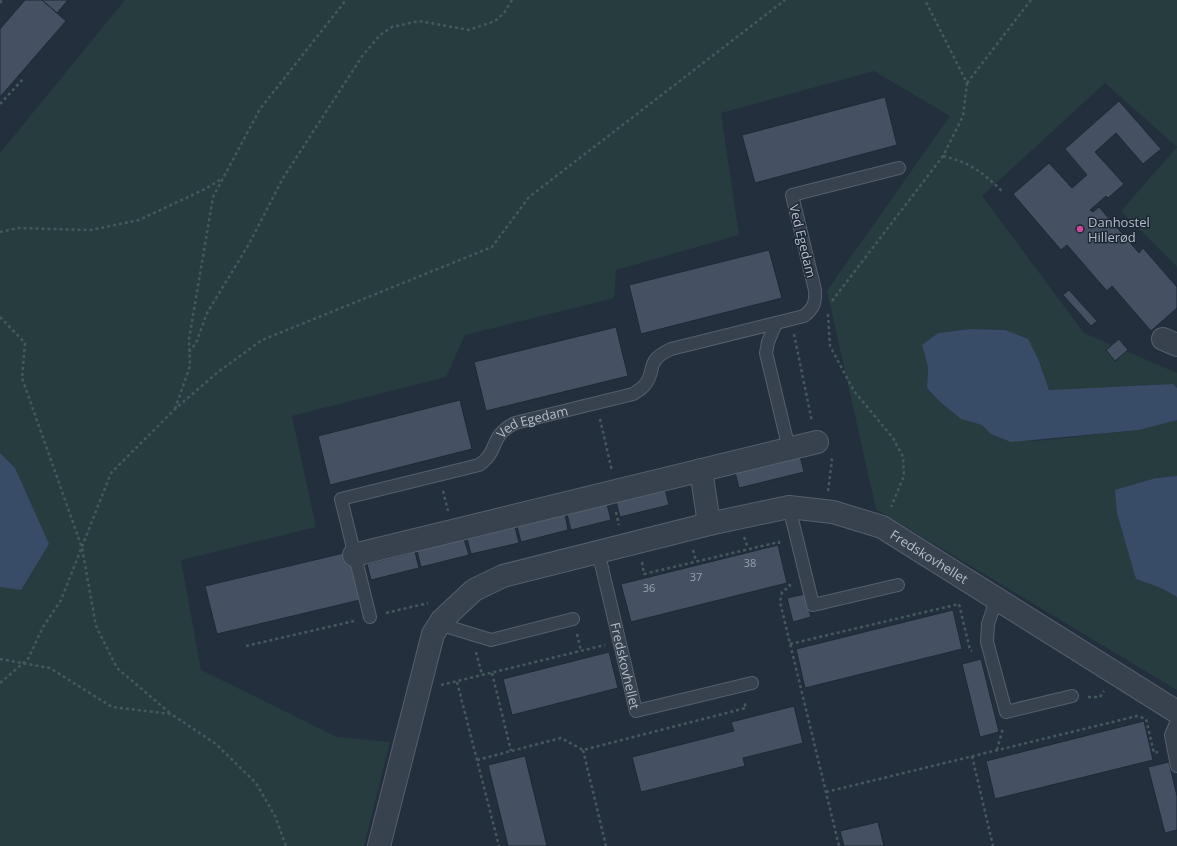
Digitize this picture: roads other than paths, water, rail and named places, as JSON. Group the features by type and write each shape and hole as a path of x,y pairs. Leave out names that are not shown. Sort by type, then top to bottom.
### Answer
{"street":[{"path":"354,555 816,442"},
{"path":"701,470 709,524"},
{"name":"Fredskovhellet","path":"379,846 433,634 442,620 474,590 503,576 709,524 789,507 826,512 882,527 996,600 1177,712"}],"lane":[{"name":"Ved Egedam","path":"370,617 341,499 479,465 493,450 496,438 503,429 514,424 633,394 644,386 653,361 660,354 671,349 804,316 812,310 816,301 815,290 792,195 899,168"},
{"path":"776,323 768,342 766,353 789,449"},
{"path":"789,507 813,605 898,586"},
{"name":"Fredskovhellet","path":"598,551 636,710 746,684"},
{"path":"996,600 988,624 986,642 1006,712 1072,696"},
{"path":"439,624 491,640 573,619"},
{"path":"1177,721 1171,735 1177,766"}],"water":[{"path":"970,329 1005,330 1028,339 1039,361 1049,390 1173,384 1177,388 1177,420 1139,430 1011,442 991,434 982,425 961,419 940,402 927,388 928,367 922,345 938,333"},
{"path":"0,453 15,468 49,544 21,590 0,587"},
{"path":"1177,476 1177,597 1161,588 1136,579 1117,513 1115,490 1156,478"}],"place":[{"name":"Danhostel Hillerød","path":"1080,229"}]}
